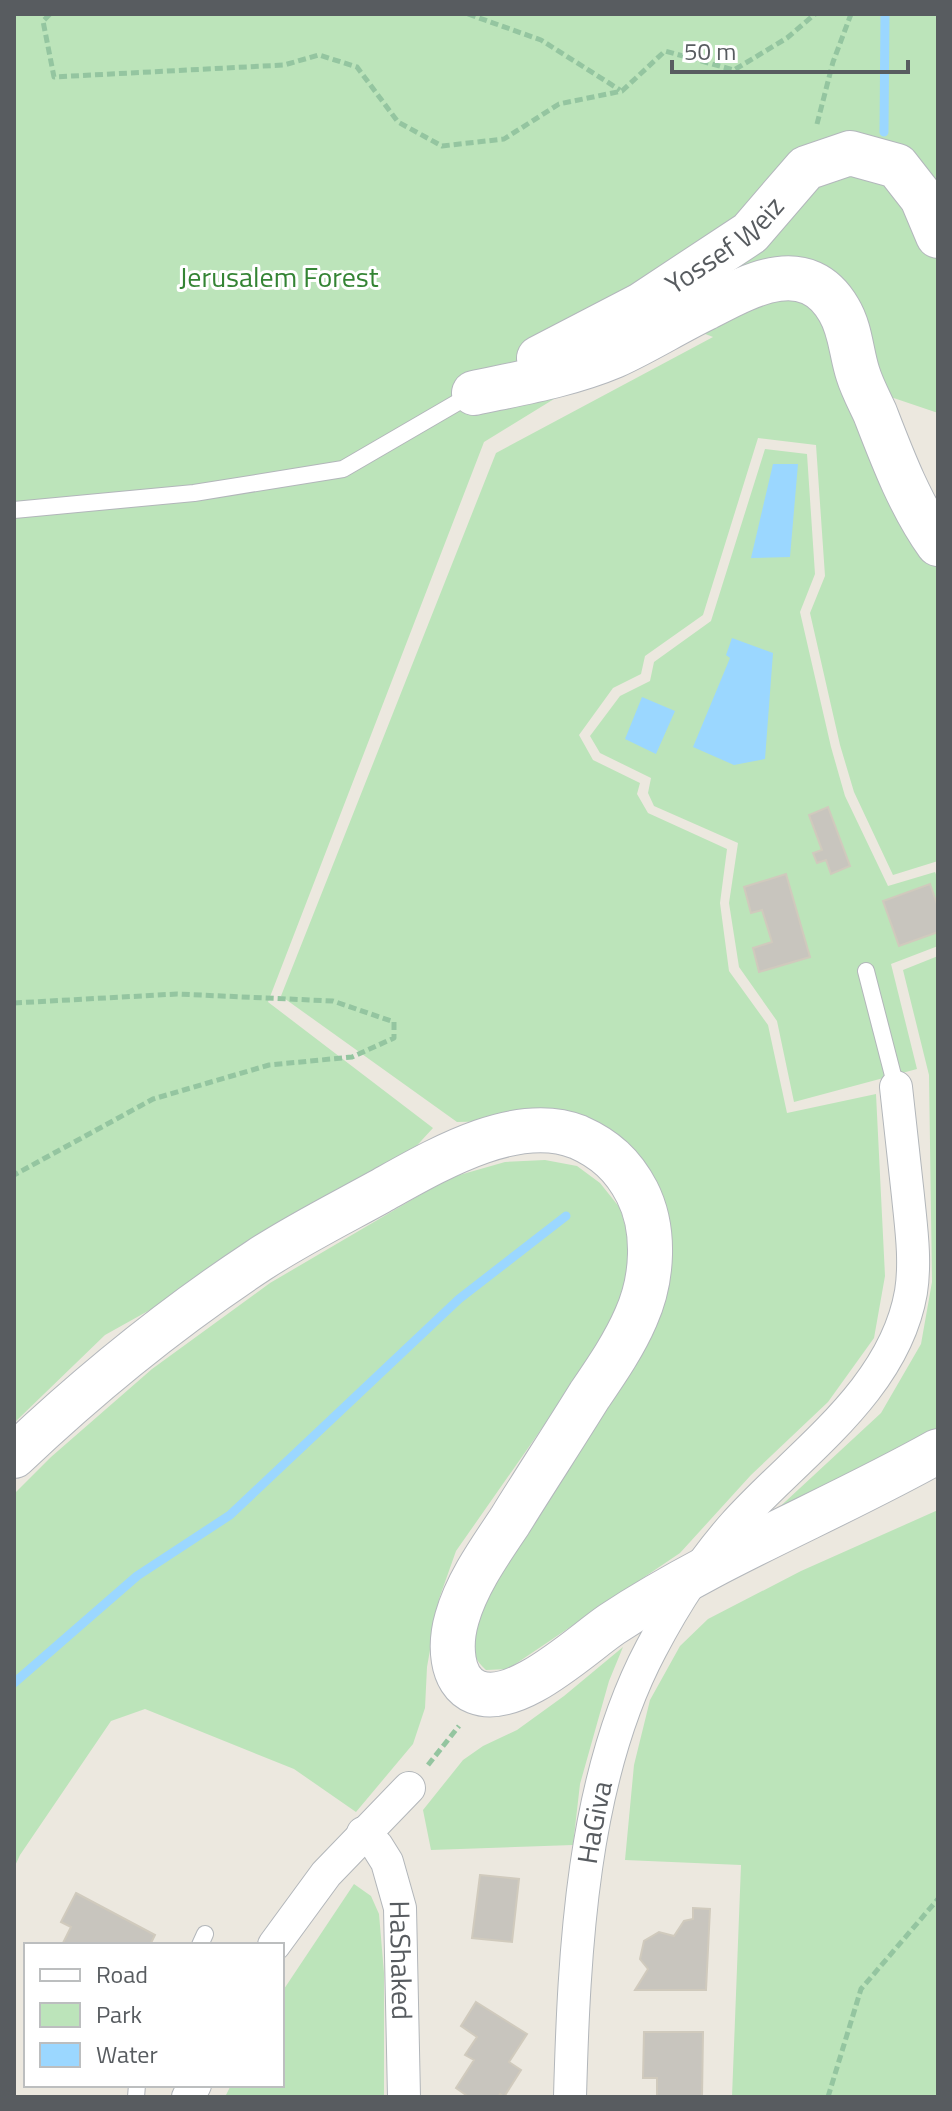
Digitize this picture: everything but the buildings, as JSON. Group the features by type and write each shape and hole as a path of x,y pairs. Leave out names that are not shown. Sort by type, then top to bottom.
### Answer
{"main road":[{"path":"806,168 850,153 897,166 922,198 938,236"},
{"name":"Yossef Weiz","path":"474,393 641,305 750,233 806,168"},
{"path":"474,393 571,372 616,355 754,284 789,278 805,281 830,297 840,311 858,374 882,433 908,492 938,544"},
{"path":"14,1456 100,1378 210,1293 310,1229 431,1163 486,1140 532,1130 572,1135 603,1150 627,1173 643,1204 650,1239 648,1276 638,1314 619,1350 484,1562 458,1614 453,1640 457,1671 471,1690 485,1694 504,1693 530,1682 608,1627 700,1571 801,1523 938,1451"}],"street":[{"name":"HaGiva","path":"570,2097 574,2008 592,1832 606,1766 631,1691 672,1612 700,1571 752,1506 848,1410 870,1383 899,1334 911,1290 913,1245 896,1087"},
{"path":"275,1943 312,1890 409,1788"},
{"name":"HaShaked","path":"363,1833 383,1853 394,1879 400,1908 404,2097"}],"lane":[{"path":"14,510 194,493 343,469 474,393"},
{"path":"866,971 896,1087"}],"path":[{"path":"50,14 43,21 54,77 284,65 319,55 357,67 398,122 442,146 504,139 559,104 622,91 665,51 734,70 787,38 815,14"},
{"path":"468,14 541,40 622,91"},
{"path":"806,168 833,62 851,14"},
{"path":"14,1003 177,994 333,1001 394,1022 394,1038 352,1057 269,1065 153,1099 14,1175"},
{"path":"409,1788 485,1694"},
{"path":"828,2097 861,1989 938,1899"}],"green space":[{"name":"Jerusalem Forest","path":"14,14 938,14 938,413 870,390 938,548 938,861 893,875 854,792 840,745 810,613 825,576 816,445 758,438 703,615 645,656 641,674 613,688 579,735 593,760 640,783 637,794 648,813 727,849 720,903 729,971 768,1025 787,1113 876,1094 885,1276 874,1338 828,1402 751,1475 680,1553 508,1669 486,1670 478,1660 471,1640 474,1619 487,1587 658,1306 672,1258 658,1200 546,1120 457,1122 281,996 496,453 713,337 695,330 624,356 484,442 268,1002 433,1128 388,1177 105,1335 14,1423"},
{"path":"765,449 807,454 815,574 800,612 845,796 888,886 935,872 938,879 938,946 891,964 917,1069 794,1102 777,1021 739,967 729,903 738,843 654,806 648,793 651,778 600,753 590,736 620,696 650,681 654,662 711,621"},
{"path":"938,956 938,1427 758,1527 881,1413 921,1344 932,1282 929,1075 903,970"},
{"path":"545,1160 577,1166 600,1183 620,1208 632,1250 621,1297 598,1348 456,1551 439,1599 427,1667 425,1708 413,1744 356,1812 294,1769 145,1709 111,1721 14,1868 14,1494 51,1457 152,1369 270,1283 449,1178 505,1162"},
{"path":"938,1510 938,2097 732,2097 741,1865 625,1860 634,1765 650,1700 680,1646 708,1619 801,1571"},
{"path":"623,1647 609,1681 580,1784 573,1845 431,1850 423,1810 463,1760 483,1746 517,1730"},
{"path":"354,1884 371,1896 379,1914 384,1973 384,2097 225,2097 230,2087 284,2087 284,1989"}],"water":[{"path":"773,464 798,464 790,557 751,558"},
{"path":"732,638 773,653 765,759 734,765 693,747 730,658 726,655"},
{"path":"642,697 675,711 656,754 625,739"}],"waterway":[{"path":"884,132 885,14"},
{"path":"14,1683 137,1576 230,1515 459,1299 566,1216"}]}
